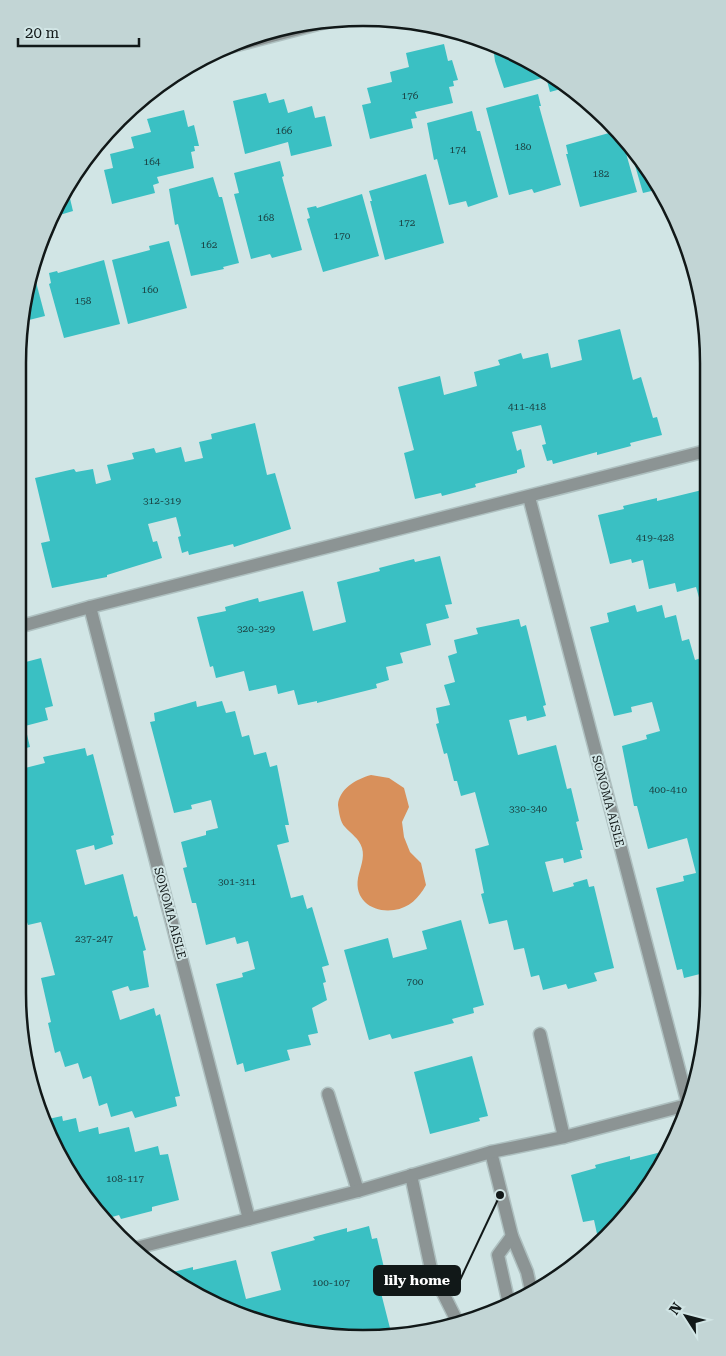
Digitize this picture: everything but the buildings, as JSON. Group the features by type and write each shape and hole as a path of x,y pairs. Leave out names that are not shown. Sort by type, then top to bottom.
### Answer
{"street":[{"path":"26,625 700,453"},
{"name":"SONOMA AISLE","path":"529,497 685,1092"},
{"name":"SONOMA AISLE","path":"90,607 249,1219"},
{"path":"540,1034 564,1136"},
{"path":"328,1094 358,1190"},
{"name":"SONOMA AISLE","path":"142,1247 358,1190 491,1152 680,1107"},
{"path":"491,1152 512,1236 530,1286"},
{"path":"411,1175 431,1269 454,1317"},
{"path":"507,1297 498,1255 512,1236"}],"shaded area":[{"path":"371,775 389,778 404,788 409,807 402,822 404,837 410,852 421,863 426,885 413,902 394,910 379,910 362,899 359,893 358,878 363,859 362,848 357,839 343,825 339,811 338,805 341,794 354,782"}],"place":[{"name":"lily home","path":"500,1195"}]}
